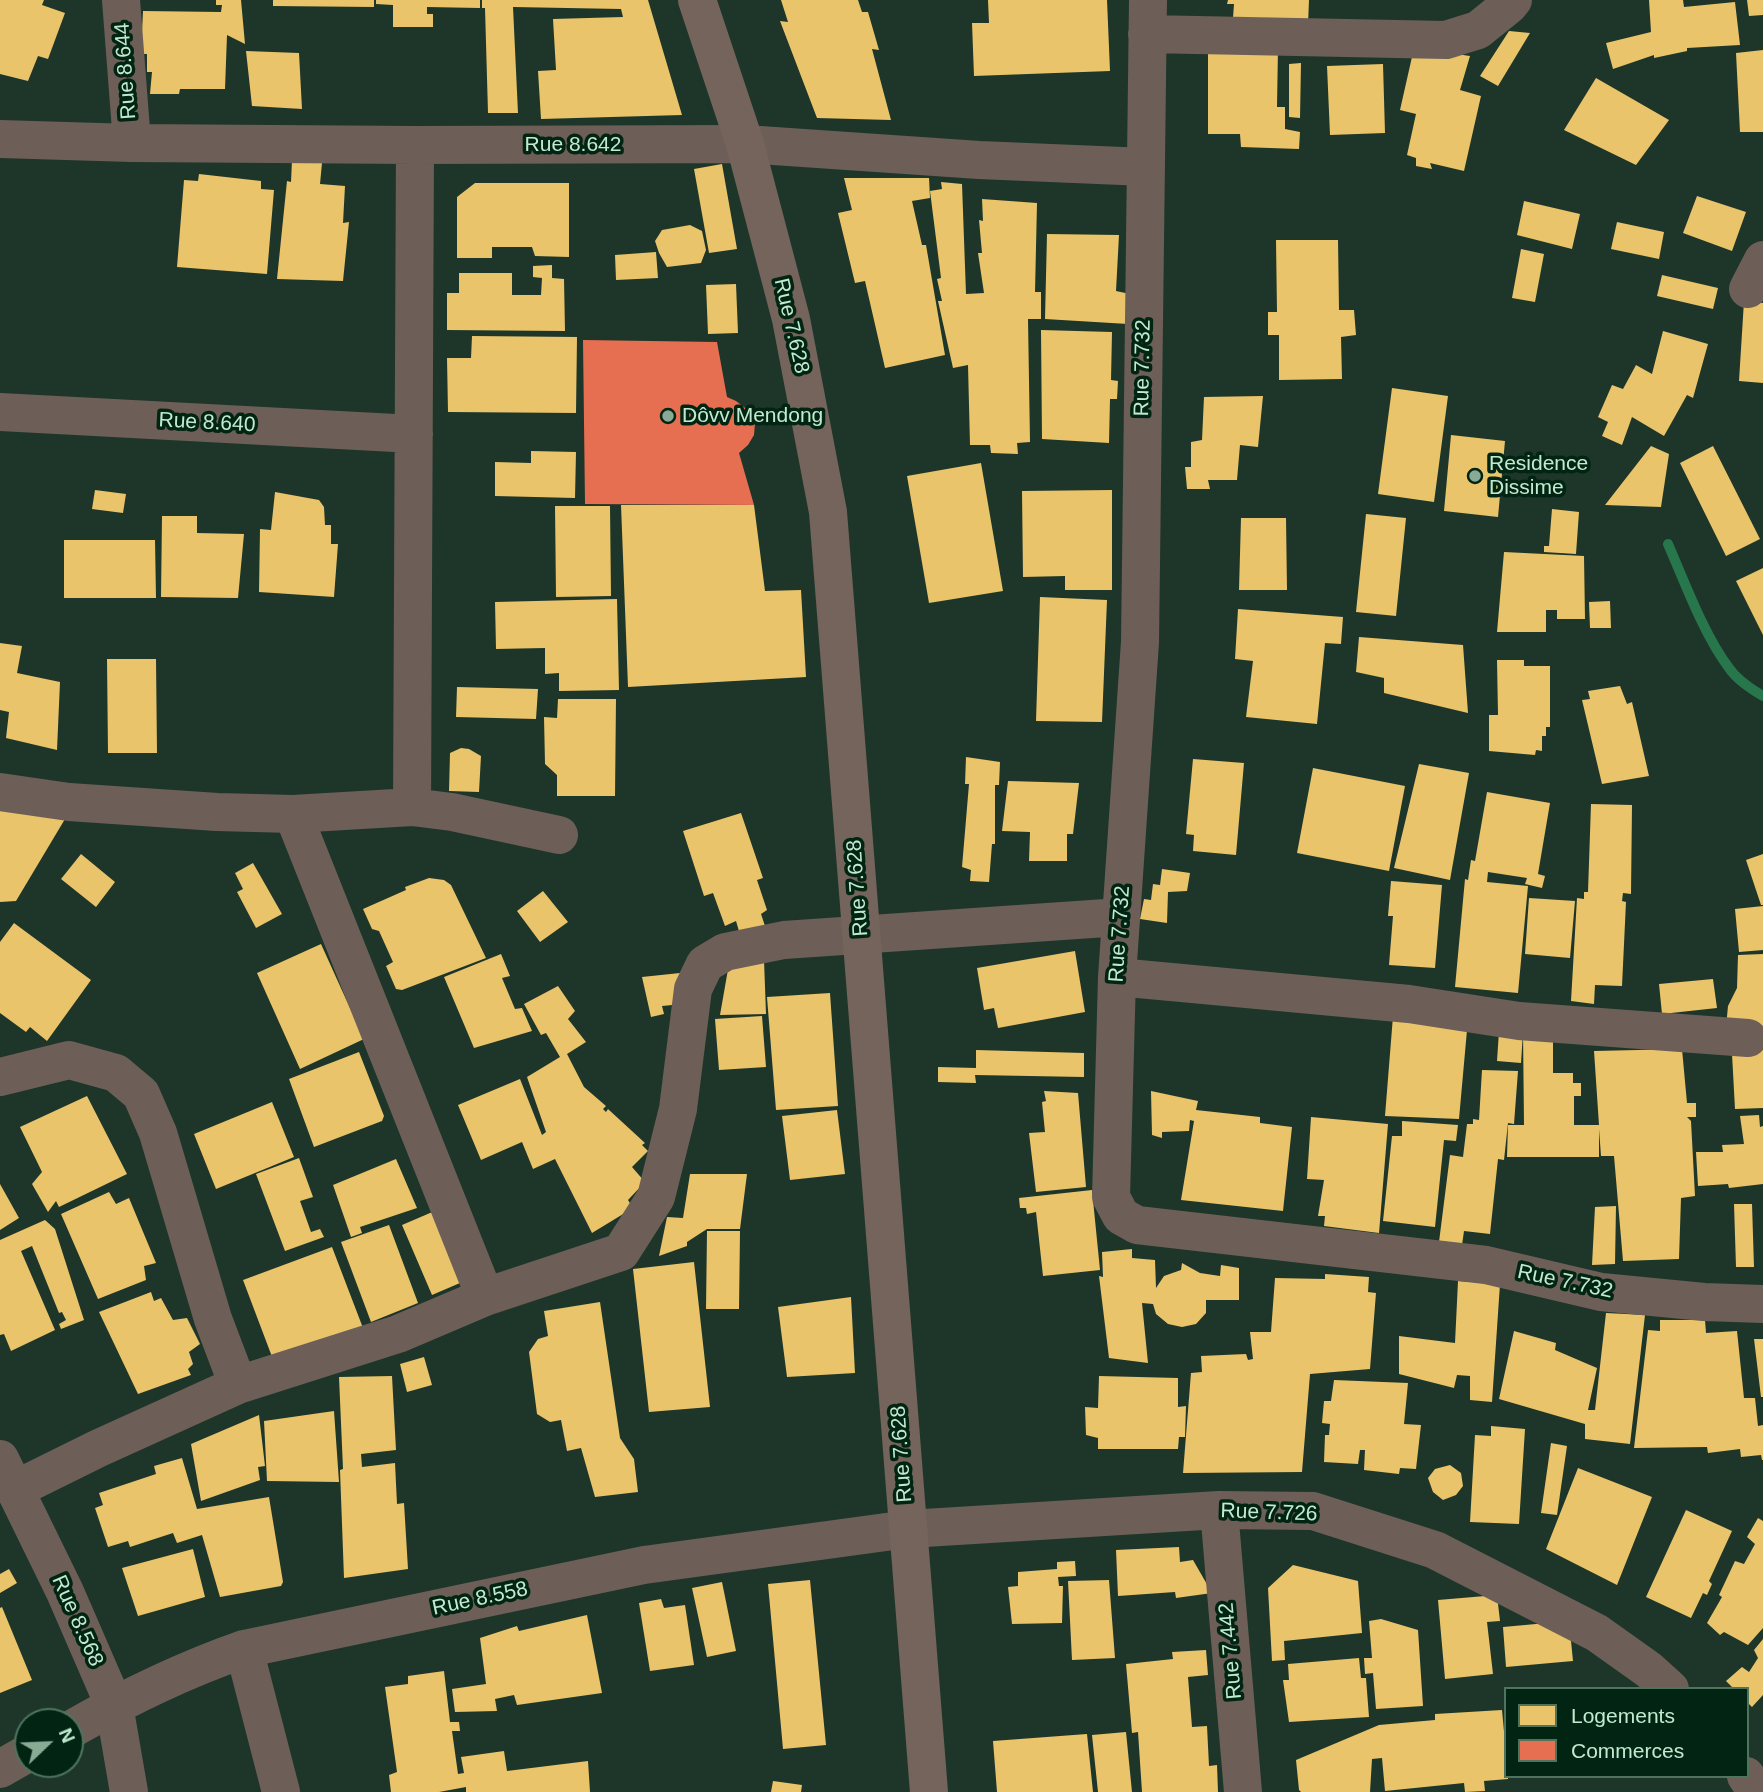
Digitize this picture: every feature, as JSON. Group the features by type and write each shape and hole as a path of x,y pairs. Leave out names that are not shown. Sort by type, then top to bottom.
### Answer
{"main road":[{"name":"Rue 7.628","path":"697,0 745,144 791,319 828,512 929,1792"}],"street":[{"name":"Rue 8.644","path":"121,0 132,143"},
{"path":"1148,17 1446,40 1478,30 1513,0"},
{"name":"Rue 7.732","path":"1148,17 1140,642 1117,977 1111,1197 1121,1216 1137,1225 1486,1265 1601,1292 1704,1302 1763,1304"},
{"name":"Rue 8.642","path":"0,139 415,145 745,144 979,160 1146,167"},
{"path":"412,807 415,145"},
{"name":"Rue 8.640","path":"0,412 414,434"},
{"path":"0,792 83,803 217,812 293,814 412,807 452,812 559,835"},
{"path":"293,814 485,1297"},
{"path":"7,1474 99,1448 238,1385 398,1334 485,1297 621,1252 656,1198 678,1109 693,989 705,964 725,952 784,940 1121,917"},
{"path":"1117,977 1409,1004 1518,1021 1748,1038"},
{"path":"0,1077 69,1060 116,1073 141,1094 158,1133 213,1319 238,1385"},
{"name":"Rue 8.568","path":"7,1474 65,1592 114,1705 130,1792"},
{"name":"Rue 7.726","path":"908,1529 1219,1510 1313,1511 1435,1550 1597,1633 1649,1670 1668,1687"},
{"name":"Rue 7.442","path":"1219,1510 1243,1792"},
{"name":"Rue 8.558","path":"84,1722 114,1705 244,1649 644,1565 908,1529"},
{"path":"244,1649 281,1792"}],"building: Logements":[{"path":"0,0 44,0 42,5 65,13 48,59 38,56 28,81 0,74"},
{"path":"216,0 241,0 245,44 227,35 225,89 180,89 179,94 150,94 152,72 147,72 147,54 141,54 143,11 221,12 222,5 216,5"},
{"path":"273,0 374,0 374,7 273,6"},
{"path":"376,0 480,0 480,8 427,7 427,14 433,14 433,27 393,27 393,5 376,4"},
{"path":"482,0 648,0 682,115 541,119 538,71 556,70 553,19 623,17 621,9 513,7 518,113 488,113 485,8 482,8"},
{"path":"781,0 858,0 862,12 868,12 879,50 872,49 891,120 817,118 780,21 788,22"},
{"path":"988,0 1107,0 1110,71 974,76 972,23 989,23"},
{"path":"1228,0 1309,0 1308,25 1233,18 1234,4 1227,4"},
{"path":"1649,0 1683,0 1684,7 1735,2 1740,45 1687,48 1687,51 1654,58 1654,55 1613,69 1606,43 1651,32"},
{"path":"1747,0 1763,0 1763,15 1749,16"},
{"path":"1509,31 1530,33 1498,86 1480,76"},
{"path":"1208,42 1278,47 1277,107 1285,107 1285,129 1300,132 1299,149 1241,147 1240,134 1208,134"},
{"path":"1414,48 1470,56 1460,90 1481,96 1464,171 1430,163 1432,169 1416,166 1416,158 1407,155 1416,114 1400,110"},
{"path":"1763,50 1763,132 1740,132 1736,53"},
{"path":"246,51 299,53 302,109 252,106"},
{"path":"1301,63 1300,118 1289,117 1289,64"},
{"path":"1383,64 1385,133 1330,135 1327,66"},
{"path":"1596,78 1669,120 1636,165 1564,130"},
{"path":"292,160 322,163 320,184 345,186 343,223 349,222 343,281 277,279 287,181 291,182"},
{"path":"722,164 737,249 709,253 694,169"},
{"path":"199,174 261,181 261,189 274,190 267,274 177,267 184,180 198,181"},
{"path":"844,178 929,178 930,198 912,201 922,245 926,245 945,355 885,368 865,281 855,283 838,213 852,210"},
{"path":"941,182 962,184 966,294 984,293 978,253 982,253 979,220 983,221 982,199 1037,203 1035,292 1041,292 1041,319 1028,319 1030,442 1017,443 1018,454 991,453 990,445 970,445 968,365 953,368 938,301 942,301 937,279 941,278 930,191 942,189"},
{"path":"475,183 569,183 569,257 535,256 532,247 492,247 492,258 457,258 457,197"},
{"path":"1697,196 1746,212 1732,251 1683,233"},
{"path":"1524,201 1580,214 1572,249 1517,235"},
{"path":"1617,222 1664,232 1659,259 1611,249"},
{"path":"690,225 702,231 706,250 701,263 667,267 655,241 662,230"},
{"path":"1047,234 1119,235 1116,291 1130,294 1128,324 1045,319"},
{"path":"1276,240 1338,240 1339,310 1354,310 1356,335 1341,337 1342,379 1279,380 1279,335 1268,335 1268,312 1277,312"},
{"path":"1521,249 1544,254 1535,302 1512,298"},
{"path":"656,252 658,278 616,280 615,255"},
{"path":"552,265 552,278 564,279 565,331 447,330 447,293 459,293 459,273 512,273 512,295 541,295 542,278 533,277 533,266"},
{"path":"1662,275 1718,288 1713,309 1657,296"},
{"path":"736,284 738,333 708,334 706,285"},
{"path":"1744,301 1763,303 1763,383 1739,381"},
{"path":"1041,330 1112,332 1111,380 1118,381 1117,399 1110,399 1109,443 1042,439"},
{"path":"1663,331 1708,344 1693,398 1687,395 1664,436 1632,417 1622,445 1602,436 1608,422 1598,417 1612,385 1623,389 1636,365 1652,374"},
{"path":"472,336 577,337 576,413 448,412 447,358 471,358"},
{"path":"1392,388 1448,396 1434,502 1378,494"},
{"path":"1263,396 1258,447 1240,445 1237,480 1208,480 1210,489 1187,489 1185,467 1191,467 1191,442 1202,440 1204,397"},
{"name":"Residence Dissime","path":"1451,435 1505,441 1498,517 1444,511"},
{"path":"1651,446 1669,454 1661,507 1605,505"},
{"path":"1713,446 1760,539 1726,556 1680,463"},
{"path":"531,451 576,452 575,498 495,496 495,462 531,463"},
{"path":"981,463 1003,591 929,603 907,476"},
{"path":"95,490 126,494 123,513 92,509"},
{"path":"1112,490 1112,590 1065,590 1065,576 1023,577 1022,491"},
{"path":"275,492 319,500 324,507 325,525 331,525 331,544 338,544 334,597 259,592 260,529 271,530"},
{"path":"621,505 754,505 765,591 801,590 806,677 628,687"},
{"path":"555,506 610,506 611,596 556,597"},
{"path":"1552,509 1579,512 1576,554 1544,552 1544,546 1549,546"},
{"path":"1366,514 1406,518 1396,616 1356,612"},
{"path":"162,516 197,516 197,533 244,534 238,598 161,597"},
{"path":"1241,518 1286,518 1287,590 1239,590"},
{"path":"64,540 155,540 156,598 64,598"},
{"path":"1504,552 1584,556 1585,619 1557,619 1557,610 1546,610 1546,632 1497,632"},
{"path":"1763,568 1763,635 1736,581"},
{"path":"1040,597 1107,600 1102,722 1036,721"},
{"path":"617,599 619,690 559,691 559,673 545,674 545,648 496,649 495,602"},
{"path":"1610,601 1611,628 1590,628 1589,602"},
{"path":"1238,609 1343,617 1341,644 1325,643 1317,724 1246,717 1253,661 1235,659"},
{"path":"1359,637 1463,645 1468,713 1384,693 1384,678 1356,672"},
{"path":"0,643 22,646 17,673 60,682 57,750 6,738 9,712 0,710"},
{"path":"107,659 156,659 157,753 108,753"},
{"path":"1497,660 1524,660 1524,666 1550,666 1550,727 1546,727 1546,736 1542,736 1542,751 1536,750 1535,755 1489,751 1489,715 1498,715"},
{"path":"1620,686 1627,704 1632,702 1649,776 1602,784 1582,700 1590,699 1588,691"},
{"path":"457,687 538,689 536,719 456,717"},
{"path":"558,699 616,699 615,796 557,796 557,775 545,764 544,717 557,718"},
{"path":"461,748 481,756 479,792 449,791 450,753"},
{"path":"966,757 1000,762 999,785 995,785 995,844 992,844 989,882 970,881 971,870 962,867 969,784 965,784"},
{"path":"1193,759 1244,763 1236,855 1193,851 1194,835 1186,834"},
{"path":"1419,764 1469,773 1450,880 1394,868"},
{"path":"1313,768 1405,786 1389,871 1297,853"},
{"path":"1008,781 1079,783 1073,834 1067,834 1067,861 1029,861 1030,832 1002,831"},
{"path":"1487,792 1550,803 1538,874 1545,876 1542,888 1525,884 1527,878 1488,872 1487,882 1528,886 1518,993 1455,987 1465,879 1468,880 1471,860 1475,861"},
{"path":"0,803 65,819 16,901 0,902"},
{"path":"1591,804 1632,805 1631,894 1623,893 1622,901 1626,902 1622,986 1595,985 1594,1004 1571,1001 1577,898 1584,899 1584,892 1588,892"},
{"path":"741,813 763,878 757,880 767,910 761,914 766,929 741,938 736,921 725,926 713,893 704,896 683,831"},
{"path":"81,854 115,882 96,907 61,879"},
{"path":"1763,854 1763,905 1761,905 1746,860"},
{"path":"253,863 282,914 256,928 237,892 243,889 235,873"},
{"path":"1162,869 1190,873 1187,891 1168,892 1167,923 1140,919 1144,899 1151,900 1153,884 1160,885"},
{"path":"429,878 444,880 451,885 486,958 402,990 396,989 386,966 393,962 379,931 372,929 363,909"},
{"path":"1391,881 1442,885 1435,968 1389,965 1393,916 1388,916"},
{"path":"543,891 568,922 540,942 517,911"},
{"path":"1529,898 1575,901 1570,958 1525,954"},
{"path":"1763,906 1763,950 1739,952 1735,909"},
{"path":"14,923 91,980 47,1041 30,1027 26,1032 0,1013 0,942"},
{"path":"321,944 364,1039 300,1069 257,973"},
{"path":"1075,951 1085,1012 998,1028 994,1008 984,1010 977,968"},
{"path":"501,954 510,976 502,978 515,1009 522,1008 532,1031 474,1048 444,977"},
{"path":"1763,954 1763,1029 1726,1027 1728,1006 1737,988 1738,955"},
{"path":"730,958 764,960 766,1014 720,1015"},
{"path":"680,973 683,1004 662,1006 664,1014 651,1017 642,977"},
{"path":"1713,979 1717,1008 1662,1014 1659,984"},
{"path":"558,986 575,1011 568,1019 586,1042 567,1054 584,1087 606,1106 603,1109 606,1112 608,1109 645,1143 642,1145 648,1151 632,1167 645,1182 628,1200 633,1208 592,1233 555,1159 533,1169 522,1142 481,1160 458,1105 520,1079 542,1135 546,1132 527,1077 560,1057 546,1033 541,1035 524,1004"},
{"path":"830,993 838,1106 776,1110 767,997"},
{"path":"762,1016 766,1067 719,1070 715,1019"},
{"path":"1393,1016 1468,1019 1459,1119 1385,1116"},
{"path":"1499,1031 1523,1032 1521,1063 1497,1061"},
{"path":"1523,1031 1553,1031 1553,1073 1573,1073 1573,1083 1581,1083 1581,1096 1574,1096 1574,1125 1599,1125 1594,1051 1682,1049 1687,1103 1696,1103 1696,1117 1687,1117 1691,1121 1695,1196 1681,1198 1679,1259 1623,1261 1614,1156 1601,1156 1599,1129 1599,1157 1507,1157 1508,1125 1524,1125"},
{"path":"1763,1046 1763,1108 1735,1109 1732,1054"},
{"path":"976,1050 1084,1053 1084,1077 975,1075 976,1083 938,1082 938,1067 976,1068"},
{"path":"359,1052 384,1116 382,1121 314,1147 289,1079"},
{"path":"1482,1070 1518,1071 1514,1124 1508,1123 1504,1160 1498,1159 1490,1234 1464,1231 1462,1245 1439,1242 1450,1155 1463,1157 1467,1124 1473,1124 1473,1119 1479,1120"},
{"path":"1044,1091 1078,1093 1086,1187 1036,1192 1029,1133 1045,1132 1042,1102 1046,1101"},
{"path":"1151,1091 1198,1101 1196,1110 1260,1117 1260,1123 1292,1127 1283,1211 1181,1200 1194,1121 1190,1120 1189,1131 1162,1132 1162,1138 1152,1135"},
{"path":"87,1096 127,1174 59,1207 56,1201 48,1212 32,1184 42,1172 20,1127"},
{"path":"272,1102 294,1157 216,1189 194,1134"},
{"path":"837,1110 845,1174 790,1180 782,1116"},
{"path":"1759,1115 1760,1127 1763,1126 1763,1184 1729,1188 1728,1184 1698,1186 1696,1152 1723,1152 1722,1145 1744,1144 1740,1116"},
{"path":"1311,1117 1388,1124 1379,1233 1324,1226 1325,1216 1318,1216 1324,1180 1307,1179"},
{"path":"1402,1121 1458,1125 1456,1141 1444,1140 1435,1227 1383,1221 1392,1136 1402,1136"},
{"path":"299,1158 313,1197 300,1201 311,1232 320,1229 324,1237 285,1251 256,1174"},
{"path":"396,1159 417,1208 360,1227 362,1233 351,1237 333,1185"},
{"path":"690,1174 747,1174 740,1229 707,1229 687,1242 687,1246 659,1256 667,1217 683,1218"},
{"path":"0,1184 19,1218 0,1230"},
{"path":"1092,1190 1100,1270 1043,1276 1036,1212 1027,1214 1026,1208 1020,1208 1019,1198"},
{"path":"109,1192 116,1204 129,1198 156,1263 144,1266 146,1280 98,1299 61,1214"},
{"path":"1734,1204 1752,1204 1754,1267 1736,1267"},
{"path":"1616,1206 1615,1264 1592,1265 1595,1207"},
{"path":"437,1210 467,1280 432,1295 402,1225"},
{"path":"45,1220 55,1229 84,1320 61,1329 59,1324 66,1320 62,1312 59,1313 32,1246 21,1251 55,1330 11,1351 4,1334 0,1335 0,1240"},
{"path":"389,1225 418,1303 371,1322 341,1242"},
{"path":"707,1231 740,1231 739,1309 706,1309"},
{"path":"332,1247 363,1328 274,1362 243,1280"},
{"path":"1132,1249 1132,1258 1155,1260 1156,1288 1164,1276 1181,1270 1182,1263 1200,1273 1220,1276 1221,1265 1239,1268 1239,1300 1206,1300 1206,1313 1196,1324 1182,1327 1168,1324 1156,1314 1153,1304 1142,1303 1148,1363 1109,1358 1099,1276 1103,1277 1102,1252"},
{"path":"694,1262 710,1407 649,1412 633,1269"},
{"path":"1325,1274 1369,1277 1368,1292 1376,1293 1370,1369 1310,1374 1302,1472 1183,1473 1191,1373 1202,1372 1201,1356 1246,1354 1248,1360 1253,1359 1250,1332 1271,1332 1275,1278 1325,1279"},
{"path":"1458,1281 1500,1284 1492,1402 1470,1400 1470,1376 1457,1375 1454,1388 1399,1374 1399,1336 1455,1343"},
{"path":"151,1292 154,1301 161,1298 173,1320 187,1318 200,1344 189,1352 193,1364 188,1369 191,1375 138,1394 99,1312"},
{"path":"851,1297 855,1373 787,1377 778,1307"},
{"path":"600,1302 620,1438 634,1459 638,1492 595,1497 581,1448 567,1451 561,1420 550,1422 537,1414 529,1352 538,1339 548,1336 544,1311"},
{"path":"1606,1313 1645,1315 1630,1444 1585,1439 1585,1424 1499,1399 1514,1331 1556,1343 1555,1350 1597,1368 1588,1410 1595,1410"},
{"path":"1660,1320 1705,1320 1706,1333 1737,1331 1744,1398 1755,1398 1758,1426 1763,1425 1763,1460 1761,1455 1741,1457 1740,1449 1708,1453 1707,1447 1634,1448 1648,1330 1660,1331"},
{"path":"1754,1339 1763,1339 1763,1397 1761,1397"},
{"path":"424,1357 432,1385 407,1392 400,1364"},
{"path":"392,1376 396,1450 361,1454 362,1467 395,1463 397,1504 404,1503 408,1569 344,1578 339,1377"},
{"path":"1099,1376 1178,1378 1178,1407 1186,1406 1185,1437 1179,1437 1178,1449 1098,1449 1098,1438 1086,1435 1085,1407 1098,1408"},
{"path":"1334,1380 1408,1383 1404,1424 1421,1425 1416,1469 1400,1468 1399,1474 1364,1470 1365,1450 1360,1450 1358,1464 1324,1462 1325,1435 1329,1435 1330,1424 1322,1423 1324,1401 1331,1401"},
{"path":"334,1411 339,1482 267,1481 264,1421"},
{"path":"259,1415 265,1466 258,1467 260,1480 201,1501 191,1444"},
{"path":"1491,1426 1525,1429 1519,1524 1470,1522 1475,1435 1491,1436"},
{"path":"1551,1443 1567,1446 1557,1515 1541,1513"},
{"path":"182,1458 197,1509 269,1497 283,1582 281,1586 220,1597 202,1535 177,1543 173,1533 130,1547 128,1541 108,1547 95,1508 103,1505 99,1493 156,1474 154,1466"},
{"path":"1450,1465 1461,1473 1463,1486 1456,1495 1443,1500 1433,1492 1428,1478 1435,1469"},
{"path":"1578,1468 1652,1497 1617,1585 1546,1549"},
{"path":"1686,1510 1732,1531 1709,1581 1712,1584 1707,1595 1703,1593 1691,1618 1646,1597"},
{"path":"1758,1518 1763,1521 1763,1628 1748,1645 1724,1632 1720,1635 1707,1623 1722,1597 1719,1595 1735,1561 1744,1564 1755,1544 1747,1537"},
{"path":"1179,1547 1180,1562 1193,1560 1212,1593 1176,1598 1175,1592 1118,1596 1116,1550"},
{"path":"193,1549 205,1597 138,1616 122,1568"},
{"path":"1075,1561 1076,1576 1058,1577 1059,1586 1063,1586 1062,1623 1012,1624 1008,1587 1018,1586 1018,1572 1057,1569 1057,1562"},
{"path":"1293,1565 1358,1581 1362,1633 1284,1641 1285,1660 1272,1661 1268,1588"},
{"path":"9,1569 17,1583 0,1593 0,1574"},
{"path":"810,1580 826,1745 783,1749 768,1584"},
{"path":"1109,1580 1115,1658 1072,1660 1068,1581"},
{"path":"722,1582 736,1651 707,1657 692,1588"},
{"path":"1497,1595 1500,1621 1487,1622 1493,1674 1445,1679 1438,1600"},
{"path":"661,1599 664,1608 685,1605 694,1665 650,1671 639,1603"},
{"path":"2,1607 32,1680 0,1693 0,1608"},
{"path":"587,1615 602,1693 517,1705 514,1695 495,1699 497,1711 455,1712 452,1689 486,1684 480,1638 517,1626 519,1631"},
{"path":"1381,1619 1418,1630 1423,1706 1376,1709 1373,1673 1365,1674 1364,1658 1372,1658 1369,1621"},
{"path":"1569,1621 1573,1661 1506,1667 1503,1627"},
{"path":"1763,1639 1763,1695 1752,1707 1749,1704 1749,1687 1732,1687 1726,1681 1742,1667 1749,1672 1758,1658 1754,1650"},
{"path":"1206,1650 1208,1675 1188,1677 1192,1727 1207,1726 1209,1766 1217,1765 1218,1792 1142,1792 1138,1732 1132,1733 1126,1664 1173,1659 1172,1652"},
{"path":"1359,1658 1361,1678 1366,1678 1369,1717 1289,1722 1283,1680 1289,1680 1288,1664"},
{"path":"444,1671 450,1722 459,1722 460,1731 452,1731 458,1774 464,1773 461,1757 504,1751 507,1771 588,1761 590,1792 466,1792 466,1787 439,1792 391,1792 389,1775 397,1772 385,1687 408,1684 408,1676"},
{"path":"1502,1710 1504,1778 1508,1779 1484,1781 1485,1791 1465,1792 1464,1783 1385,1791 1382,1758 1372,1759 1370,1792 1299,1790 1296,1760 1379,1725 1435,1720 1435,1714"},
{"path":"1126,1732 1132,1792 1098,1792 1092,1735"},
{"path":"1087,1734 1093,1792 997,1792 993,1741"},
{"path":"773,1781 802,1785 801,1792 771,1792"}],"building: Commerces":[{"name":"Dôvv Mendong","path":"583,340 717,342 727,397 748,410 755,423 754,435 739,453 754,505 585,504"}],"waterway":[{"path":"1668,544 1695,608 1720,655 1736,676 1763,696"}],"place":[{"name":"Dôvv Mendong","path":"668,416"},
{"name":"Residence Dissime","path":"1475,476"}]}
